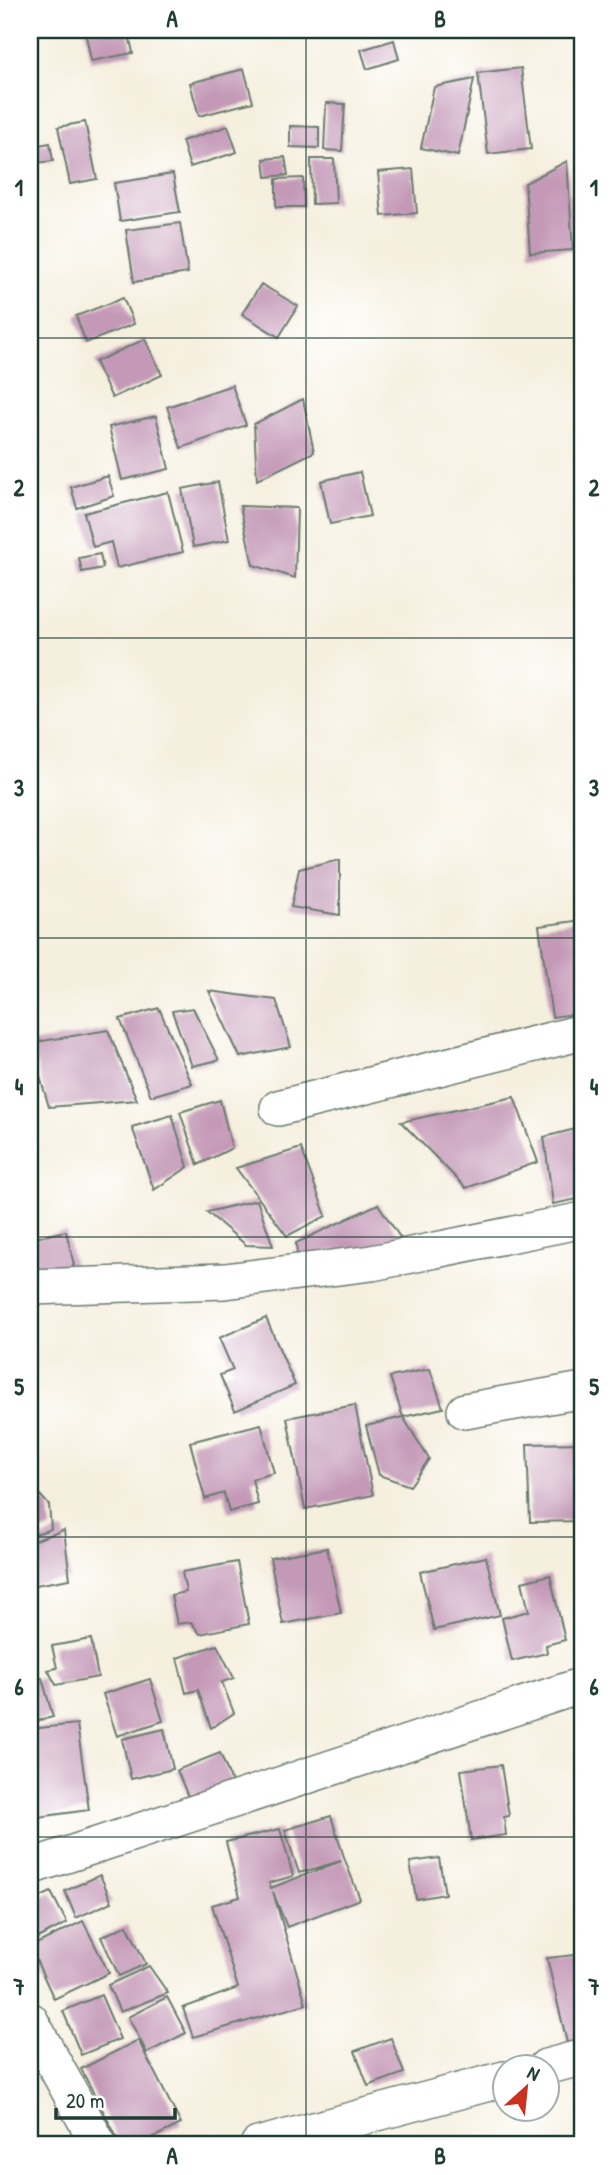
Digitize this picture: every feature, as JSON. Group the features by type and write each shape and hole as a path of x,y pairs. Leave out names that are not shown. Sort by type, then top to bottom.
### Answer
{"street":[{"path":"278,1108 583,1032"},
{"path":"30,1287 225,1281 372,1264 583,1220"},
{"path":"465,1410 583,1390"},
{"path":"30,1867 583,1685"},
{"path":"30,2020 99,2145"},
{"path":"560,2063 583,2057"},
{"path":"258,2145 490,2083"}],"building":[{"path":"85,30 128,30 133,53 91,61"},
{"path":"394,40 399,59 367,69 361,50"},
{"path":"521,68 531,149 488,154 478,73"},
{"path":"244,69 253,102 199,116 190,83"},
{"path":"474,79 458,156 421,148 434,87"},
{"path":"326,103 345,104 342,151 324,150"},
{"path":"85,122 97,179 70,184 58,127"},
{"path":"228,126 237,152 190,167 182,141"},
{"path":"290,126 319,127 319,148 290,147"},
{"path":"50,143 53,161 37,163 33,146"},
{"path":"285,157 288,175 266,177 264,159"},
{"path":"311,159 334,159 336,203 312,204"},
{"path":"567,161 573,250 530,253 525,183"},
{"path":"413,169 417,213 382,216 378,172"},
{"path":"173,174 180,212 120,221 114,183"},
{"path":"303,178 304,207 276,207 276,179"},
{"path":"180,223 188,273 134,282 126,230"},
{"path":"261,284 298,306 279,337 242,314"},
{"path":"123,298 134,324 86,343 76,316"},
{"path":"145,339 162,375 112,398 95,362"},
{"path":"232,385 246,425 181,448 167,407"},
{"path":"303,399 314,452 257,480 254,424"},
{"path":"156,416 169,469 122,480 109,427"},
{"path":"360,472 370,516 330,524 321,481"},
{"path":"108,476 114,496 77,508 71,487"},
{"path":"218,482 229,540 193,547 182,489"},
{"path":"168,492 183,552 117,568 111,542 93,547 84,513"},
{"path":"240,506 297,508 295,578 253,565"},
{"path":"100,554 103,568 82,572 79,558"},
{"path":"340,859 340,915 291,907 299,869"},
{"path":"583,920 583,1013 552,1017 539,926"},
{"path":"209,991 276,1000 291,1047 240,1057"},
{"path":"159,1008 192,1084 151,1096 120,1019"},
{"path":"193,1008 219,1060 192,1066 172,1011"},
{"path":"108,1030 137,1100 49,1107 30,1043"},
{"path":"514,1097 538,1162 466,1188 401,1122"},
{"path":"220,1100 232,1148 198,1165 180,1112"},
{"path":"172,1115 188,1167 154,1190 132,1127"},
{"path":"583,1127 583,1198 553,1204 544,1137"},
{"path":"301,1148 326,1216 287,1236 236,1168"},
{"path":"257,1200 273,1246 246,1245 207,1212"},
{"path":"378,1204 403,1242 297,1255 296,1243"},
{"path":"66,1231 74,1265 53,1280 30,1270 30,1239"},
{"path":"266,1318 295,1385 235,1411 220,1375 233,1370 219,1338"},
{"path":"430,1369 443,1408 403,1417 390,1377"},
{"path":"355,1405 373,1495 305,1509 287,1418"},
{"path":"403,1417 429,1459 410,1486 379,1475 366,1426"},
{"path":"261,1424 274,1473 252,1479 258,1504 229,1512 224,1493 205,1499 190,1442"},
{"path":"583,1443 583,1521 530,1522 527,1444"},
{"path":"40,1495 49,1505 51,1529 30,1536 30,1498"},
{"path":"64,1530 70,1579 30,1586 30,1542"},
{"path":"327,1548 341,1613 283,1624 270,1558"},
{"path":"486,1557 500,1615 434,1630 420,1572"},
{"path":"237,1562 249,1624 200,1634 191,1622 177,1624 171,1595 186,1592 182,1572"},
{"path":"550,1575 565,1640 546,1645 547,1653 512,1661 502,1618 529,1611 522,1582"},
{"path":"91,1639 98,1677 56,1685 48,1670 57,1668 52,1646"},
{"path":"217,1645 234,1678 222,1682 234,1713 211,1728 198,1690 186,1693 177,1658"},
{"path":"42,1678 53,1717 30,1723 30,1681"},
{"path":"150,1679 163,1721 117,1736 103,1694"},
{"path":"77,1724 89,1810 38,1817 30,1753 30,1729"},
{"path":"164,1729 173,1769 131,1779 122,1739"},
{"path":"220,1753 236,1792 193,1809 177,1770"},
{"path":"501,1765 509,1816 504,1817 506,1835 471,1840 461,1770"},
{"path":"331,1816 360,1899 287,1927 273,1892 306,2004 193,2037 183,2008 238,1988 212,1905 240,1897 226,1842 280,1829 293,1876 269,1883 271,1888 341,1861 299,1873 285,1830"},
{"path":"439,1858 445,1894 416,1899 410,1862"},
{"path":"100,1875 112,1902 76,1918 65,1891"},
{"path":"51,1892 67,1923 34,1940 30,1932 30,1902"},
{"path":"83,1921 109,1973 54,1999 30,1947"},
{"path":"127,1925 146,1964 119,1976 101,1937"},
{"path":"583,1954 583,2037 567,2043 547,1958"},
{"path":"149,1966 168,1993 120,2012 108,1985"},
{"path":"101,1995 120,2039 81,2055 63,2011"},
{"path":"167,1997 186,2033 147,2053 128,2017"},
{"path":"391,2038 404,2073 368,2086 355,2051"},
{"path":"138,2040 181,2124 138,2145 121,2145 81,2069"}]}
